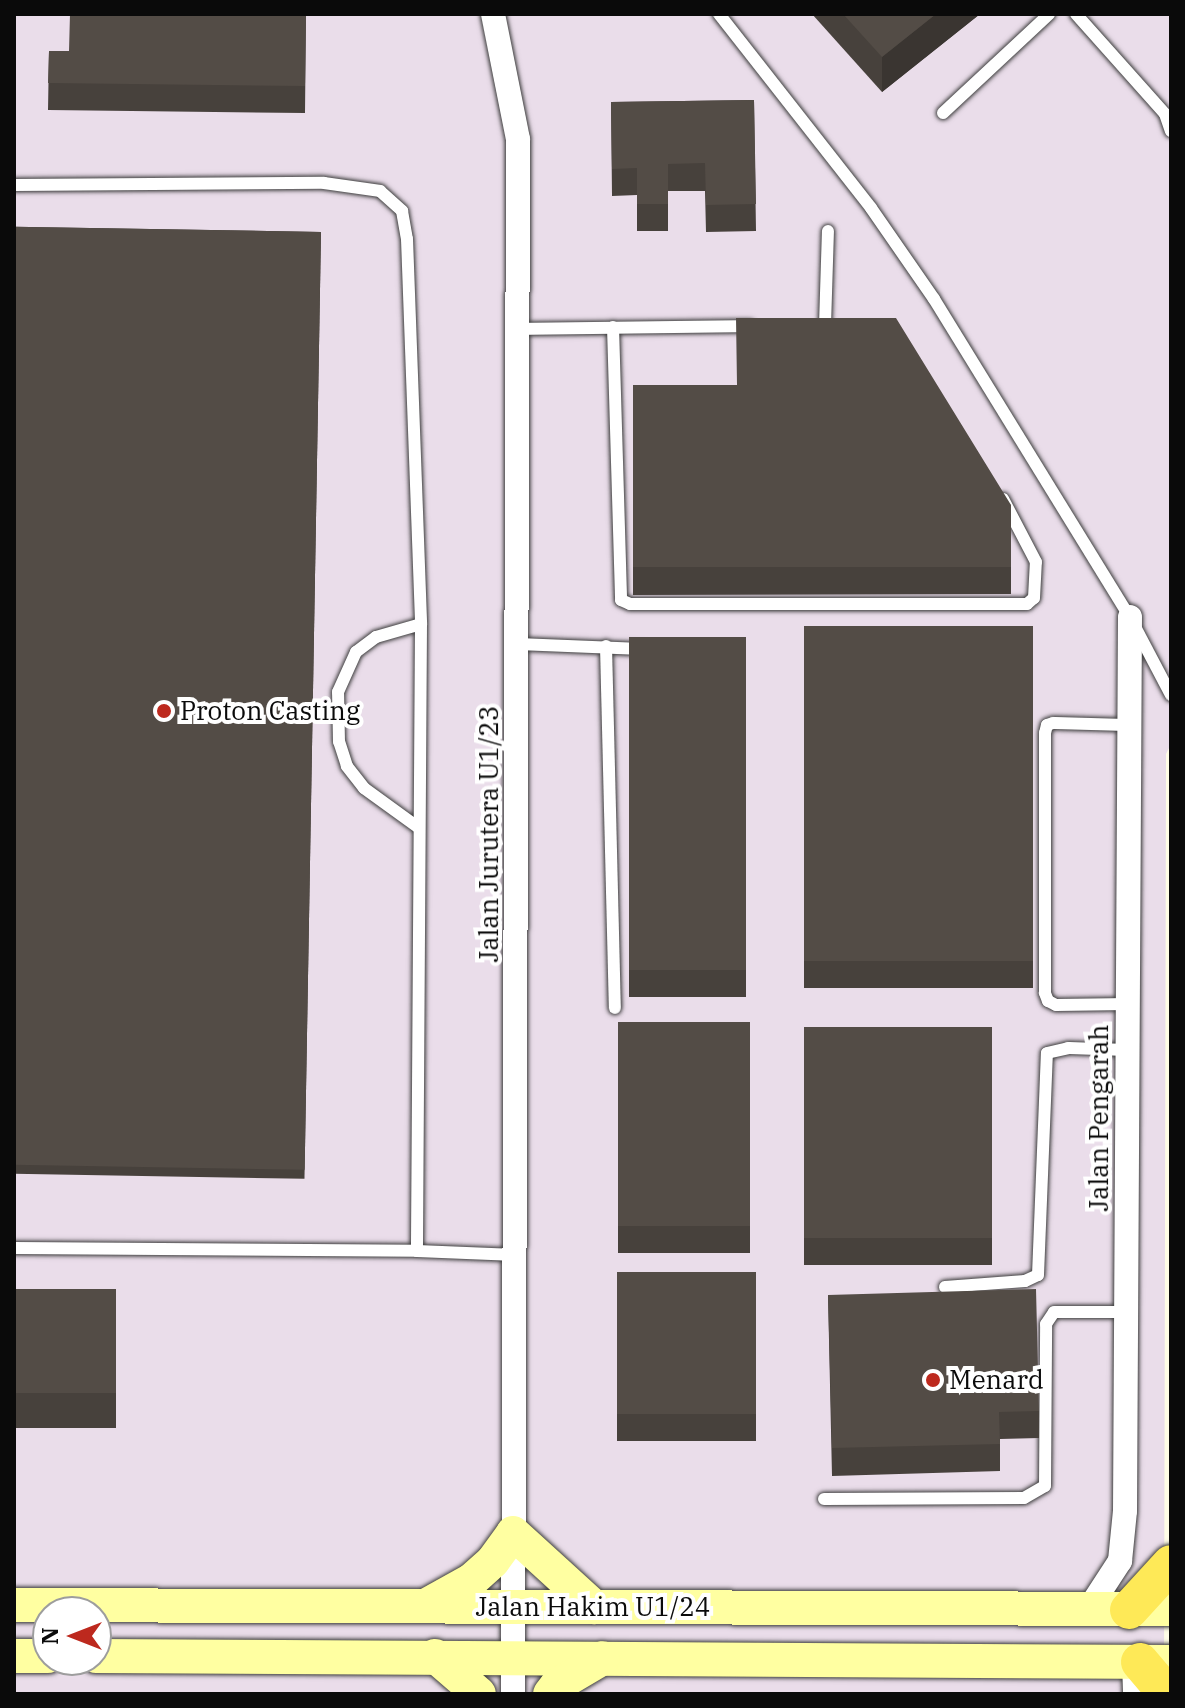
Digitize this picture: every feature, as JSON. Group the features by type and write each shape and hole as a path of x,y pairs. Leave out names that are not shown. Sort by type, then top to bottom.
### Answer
{"main road":[{"path":"1129,1610 1171,1564"},
{"path":"1145,1670 1167,1694"}],"street":[{"name":"Jalan Jurutera U1/23","path":"493,14 518,139 513,1694"},
{"name":"Jalan Pengarah","path":"1088,1610 1120,1561 1125,1511 1130,617"},
{"path":"425,1607 472,1580 493,1561 513,1533 594,1607"},
{"name":"Jalan Hakim U1/24","path":"14,1605 1171,1609"},
{"name":"Jalan Hakim U1/24","path":"112,1656 513,1656 1145,1670"},
{"path":"435,1656 479,1694"},
{"path":"550,1694 557,1685 604,1658"}],"lane":[{"path":"719,14 871,208 934,299 1130,617 1171,695"},
{"path":"943,113 1049,14"},
{"path":"1076,14 1165,114 1171,131"},
{"path":"14,185 324,183 380,191 402,211 407,239 421,624 417,1251"},
{"path":"810,325 832,325 828,231"},
{"path":"518,329 764,325"},
{"path":"613,327 621,600 630,604 1027,604 1034,598 1036,562 993,482"},
{"path":"419,828 364,788 347,766 339,742 338,692 356,652 376,637 421,624"},
{"path":"518,644 650,650"},
{"path":"606,646 615,1008"},
{"path":"1128,1004 1056,1005 1048,1001 1045,993 1045,733 1047,725 1053,723 1129,725"},
{"path":"945,1287 1025,1281 1038,1275 1047,1053 1068,1048 1128,1050"},
{"path":"14,1248 417,1251 516,1255"},
{"path":"824,1499 1024,1498 1045,1486 1046,1324 1054,1312 1126,1312"}],"shaded area":[{"path":"14,14 1171,14 1171,744 1166,754 1164,1694 14,1694"}],"building":[{"path":"70,14 306,14 305,86 48,83 49,51 69,51"},
{"path":"843,14 936,14 882,57"},
{"path":"754,100 756,204 706,205 705,163 668,164 668,204 637,204 637,168 612,169 611,102"},
{"name":"Proton Casting","path":"14,227 321,232 305,1170 14,1165"},
{"path":"736,318 896,318 1011,505 1011,567 633,567 633,385 737,385"},
{"path":"804,626 1033,626 1033,961 804,961"},
{"path":"629,637 746,637 746,970 629,970"},
{"path":"618,1022 750,1022 750,1226 618,1226"},
{"path":"804,1027 992,1027 992,1238 804,1238"},
{"path":"617,1272 756,1272 756,1414 617,1414"},
{"path":"14,1289 116,1289 116,1393 14,1393"},
{"name":"Menard","path":"1036,1289 1039,1411 999,1412 1000,1444 832,1448 828,1295"}],"place":[{"name":"Proton Casting","path":"164,711"},
{"name":"Menard","path":"933,1380"}]}
